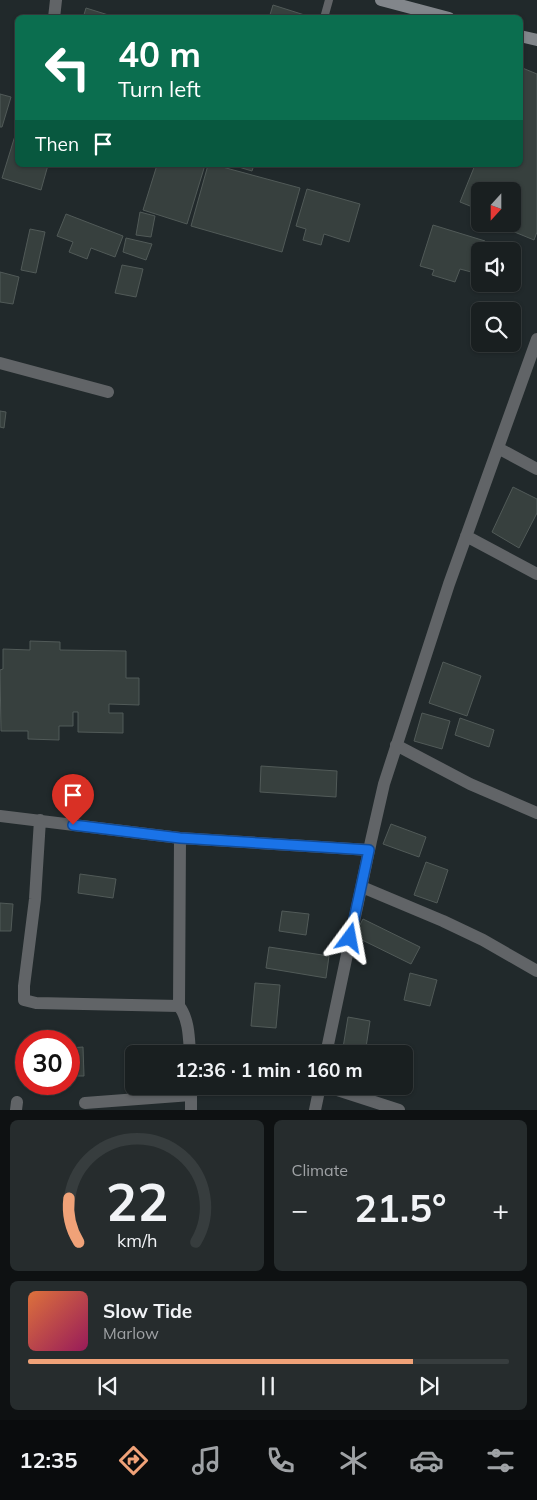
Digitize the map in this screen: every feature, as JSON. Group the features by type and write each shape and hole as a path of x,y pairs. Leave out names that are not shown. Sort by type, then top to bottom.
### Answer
{"main road":[{"path":"381,0 438,15"},
{"path":"523,37 537,40"}],"street":[{"path":"54,15 56,0"},
{"path":"328,1045 384,784 466,536 537,339"},
{"path":"0,363 108,392"},
{"path":"498,448 537,469"},
{"path":"466,536 537,574"},
{"path":"396,745 470,784 537,813"},
{"path":"0,816 180,838 369,850"},
{"path":"40,820 35,899 24,986 24,1000 36,1003 179,1006"},
{"path":"180,838 179,1006 183,1011 189,1045"},
{"path":"362,887 483,940 537,971"},
{"path":"85,1103 150,1095"},
{"path":"191,1095 192,1110"},
{"path":"316,1110 318,1095"},
{"path":"353,1095 399,1110"}],"lane":[{"path":"325,15 329,0"}],"building":[{"path":"273,5 305,15 270,15"},
{"path":"86,8 108,15 84,15"},
{"path":"523,68 537,74 537,232 534,240 514,232 521,232 521,182 471,182 471,206 460,202 474,167 523,167"},
{"path":"0,94 11,97 2,127 0,127"},
{"path":"15,136 15,167 47,167 41,190 2,178"},
{"path":"156,167 204,167 187,224 143,210"},
{"path":"207,167 222,167 300,188 282,252 191,226"},
{"path":"239,167 253,167 252,171"},
{"path":"307,189 360,204 349,242 324,234 321,245 303,240 306,229 296,226"},
{"path":"140,212 155,216 151,237 136,235"},
{"path":"66,214 123,236 115,257 91,248 87,259 69,252 73,242 57,236"},
{"path":"433,225 485,241 471,242 471,272 460,269 455,282 432,275 434,270 420,266"},
{"path":"30,229 45,232 36,273 21,270"},
{"path":"126,238 152,244 146,260 123,252"},
{"path":"122,265 143,269 136,297 115,293"},
{"path":"0,272 19,277 13,304 0,302"},
{"path":"0,411 6,412 4,428 0,427"},
{"path":"513,487 537,499 537,513 519,548 492,532"},
{"path":"30,641 60,642 60,650 126,651 126,678 139,678 139,705 109,704 109,713 123,713 123,733 78,732 78,712 73,712 73,726 59,726 59,740 28,739 28,731 1,731 0,670 3,669 3,649 30,650"},
{"path":"443,662 481,676 467,716 429,703"},
{"path":"422,713 450,721 442,749 414,741"},
{"path":"460,718 494,730 489,747 455,735"},
{"path":"261,766 337,771 336,797 260,792"},
{"path":"391,824 426,837 419,857 383,844"},
{"path":"426,862 448,870 437,903 414,895"},
{"path":"80,874 116,879 113,898 78,893"},
{"path":"0,903 13,904 11,931 0,931"},
{"path":"282,911 309,914 306,935 279,931"},
{"path":"363,919 420,947 411,964 354,936"},
{"path":"269,947 329,956 326,978 266,968"},
{"path":"410,973 437,980 430,1006 404,1000"},
{"path":"255,983 280,985 276,1028 251,1026"},
{"path":"348,1017 370,1021 366,1045 343,1045"},
{"path":"80,1047 83,1047 84,1076 80,1076"}],"route":[{"path":"73,825 180,838 369,850 350,938"}]}
